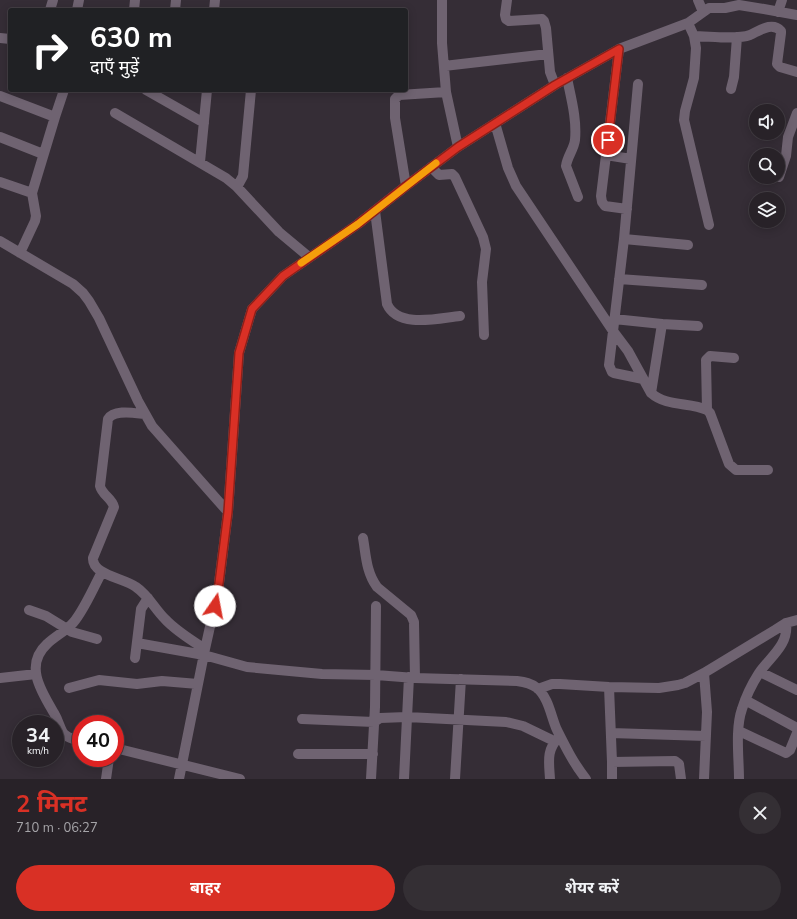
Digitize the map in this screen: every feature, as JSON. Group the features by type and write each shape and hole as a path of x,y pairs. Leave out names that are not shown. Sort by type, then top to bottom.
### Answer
{"street":[{"path":"442,0 446,92 458,147"},
{"path":"507,0 505,15 506,19 509,21 542,19 544,21 550,72 555,85"},
{"path":"698,0 703,12"},
{"path":"778,12 782,0"},
{"path":"179,779 204,652 218,591 228,512 239,353 252,309 283,276 358,224 458,147 555,85 619,49 688,23 709,8 724,8 739,3 797,16"},
{"path":"688,23 694,36 696,48 694,78 684,120 709,225"},
{"path":"694,36 737,37 749,35 766,28 773,27 779,29 781,33 777,64 780,67 797,72"},
{"path":"731,89 734,77 737,37"},
{"path":"619,49 601,196 602,202 605,206 626,209"},
{"path":"444,66 548,54"},
{"path":"567,78 574,114 575,139 566,166 578,197"},
{"path":"638,84 624,239 609,365 612,372 643,379"},
{"path":"20,253 35,221 36,216 32,193 54,117 63,92"},
{"path":"150,92 204,123"},
{"path":"200,162 207,92"},
{"path":"237,187 243,176 251,92"},
{"path":"406,186 395,118 395,99 399,95 446,92"},
{"path":"0,96 54,117"},
{"path":"115,113 226,178 237,187 279,232 309,257"},
{"path":"785,159 788,136 797,113"},
{"path":"494,123 508,168 516,186 628,351 652,393 656,397 671,403 707,410"},
{"path":"0,137 43,154"},
{"path":"606,155 631,159"},
{"path":"431,167 439,175 452,174 455,177 485,243 486,256 482,282 484,335"},
{"path":"0,182 32,193"},
{"path":"375,211 387,304 392,312 411,320 460,316"},
{"path":"624,239 688,245"},
{"path":"0,241 73,284 90,301 144,414 156,430 228,512"},
{"path":"619,279 702,285"},
{"path":"614,319 698,326"},
{"path":"652,393 662,324"},
{"path":"734,358 710,356 706,360 707,410 710,413 729,464 732,468 736,470 768,470"},
{"path":"144,414 118,413 110,415 108,419 100,486 101,490 113,503 114,507 93,558 94,565 102,572 131,583 141,590 172,626 204,652"},
{"path":"363,538 368,571 373,582 410,615 414,622 412,678 406,717 404,779"},
{"path":"72,739 63,733 55,714 42,693 36,674 36,662 40,650 76,620 102,572"},
{"path":"135,658 141,609 148,598"},
{"path":"371,779 376,675 376,606"},
{"path":"29,610 46,616 66,629 97,639"},
{"path":"538,689 552,684 609,687 668,687 685,683 786,623 797,620"},
{"path":"739,779 740,714 745,700 760,672 782,644 787,631 786,623"},
{"path":"137,643 204,652 247,667 276,670 322,674 376,675 412,678 517,680 530,683 538,689 547,703 557,738 586,779"},
{"path":"760,672 797,690"},
{"path":"704,673 707,700 704,779"},
{"path":"0,678 36,674"},
{"path":"455,779 461,679"},
{"path":"69,688 100,680 137,684 162,681 198,684"},
{"path":"609,687 612,779"},
{"path":"745,700 797,728"},
{"path":"302,719 374,722 380,718 406,717 515,724 557,738"},
{"path":"739,731 786,753 790,750 797,734"},
{"path":"611,733 706,736"},
{"path":"550,779 549,757 551,746 557,738"},
{"path":"124,750 240,779"},
{"path":"298,754 373,754"},
{"path":"612,762 675,761 679,764 681,779"},
{"path":"106,779 108,767"}],"slow traffic":[{"path":"301,263 358,224 436,163"}],"route":[{"path":"215,606 228,512 239,353 252,309 283,276 358,224 458,147 555,85 619,49 608,140"}]}
